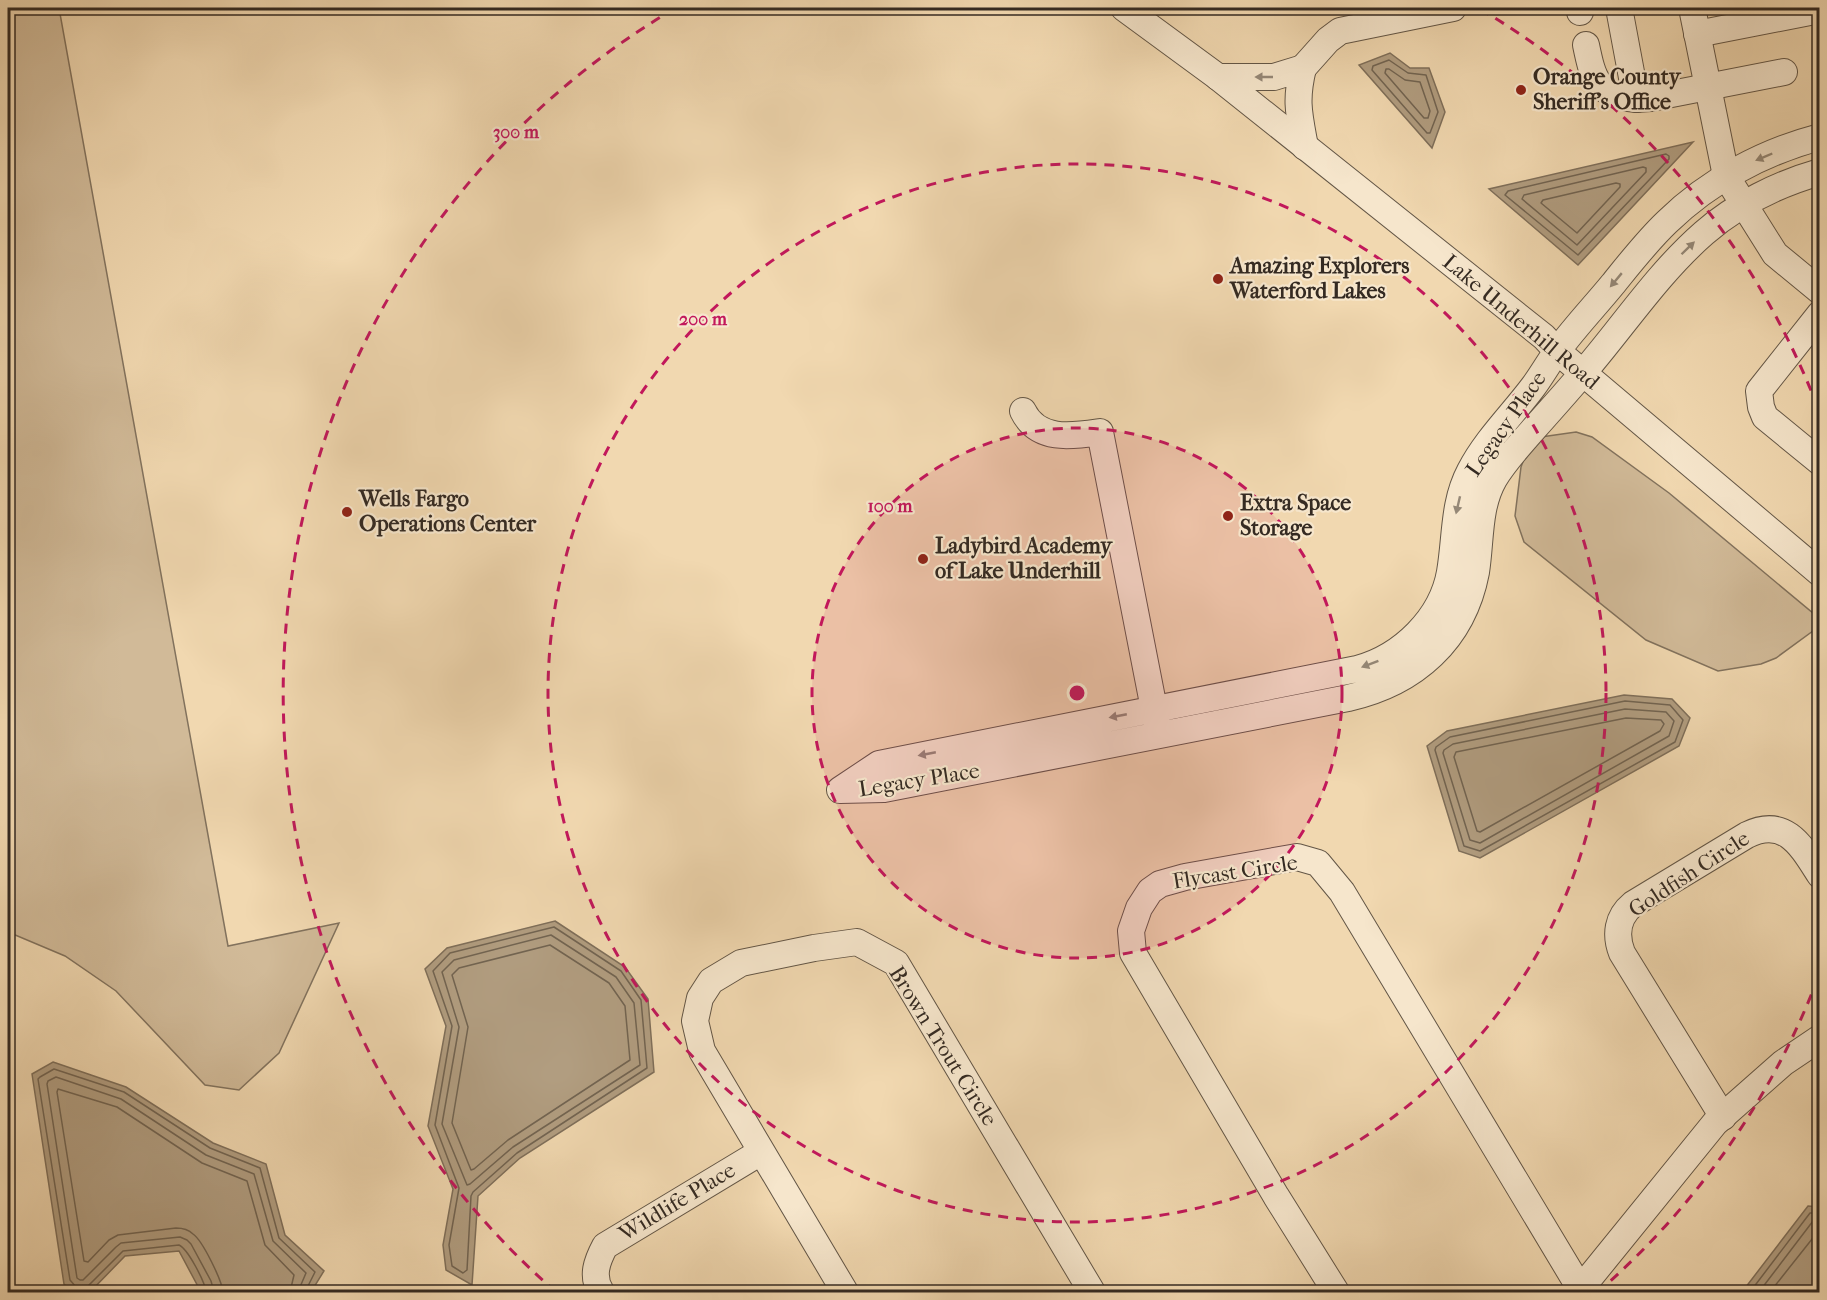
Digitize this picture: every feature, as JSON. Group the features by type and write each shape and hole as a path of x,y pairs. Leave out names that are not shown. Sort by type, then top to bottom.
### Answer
{"street":[{"name":"Lake Underhill Road","path":"1125,8 1218,77 1544,337 1557,351 1820,573"},
{"name":"Lake Underhill Road","path":"1153,8 1172,25 1218,77"},
{"path":"1305,147 1297,93 1303,68 1328,40 1340,31 1453,8"},
{"path":"1619,8 1636,99"},
{"path":"1692,8 1726,176 1775,254 1820,291"},
{"path":"1697,34 1820,10"},
{"path":"1586,45 1592,74 1601,87 1615,96 1636,99 1784,72"},
{"path":"1218,77 1274,77 1303,68"},
{"name":"Legacy Place","path":"1820,137 1764,157 1726,176 1697,195 1655,233 1557,351 1534,386 1485,447 1470,471 1457,506 1451,565 1446,586 1432,615 1412,639 1390,655 1365,667 879,764 840,790 884,789 1159,736 1358,695 1387,686 1405,676 1423,664 1445,641 1460,618 1476,572 1483,510 1494,479 1520,444 1583,373 1677,259 1713,226 1743,205 1781,186 1820,172"},
{"path":"1820,314 1759,391 1761,407 1766,417 1820,462"},
{"path":"1023,411 1035,425 1050,434 1073,436 1100,432 1159,736"},
{"name":"Goldfish Circle","path":"1722,1117 1622,953 1618,938 1620,922 1624,913 1633,904 1758,830 1778,830 1790,835 1803,848 1820,875"},
{"name":"Flycast Circle","path":"1336,1293 1133,953 1131,931 1138,908 1150,891 1160,884 1185,877 1297,857 1318,863 1342,892 1580,1291"},
{"name":"Brown Trout Circle","path":"845,1293 702,1051 696,1021 700,998 711,981 741,963 857,942 896,963 1092,1293"},
{"path":"1580,1291 1715,1123 1783,1063 1820,1038"},
{"name":"Wildlife Place","path":"601,1293 596,1284 597,1261 605,1246 761,1152"}],"shaded area":[{"path":"8,8 59,8 228,946 339,923 279,1053 239,1090 205,1085 116,991 65,956 8,932"},
{"path":"1576,432 1592,437 1669,493 1814,614 1817,628 1776,658 1761,664 1718,671 1646,640 1524,542 1515,516 1521,467 1527,451 1541,437"}],"water":[{"path":"1390,53 1410,68 1429,68 1445,112 1432,148 1359,65"},
{"path":"1693,142 1578,265 1489,189"},
{"path":"1624,695 1672,699 1690,718 1679,746 1480,858 1459,851 1427,746 1447,731"},
{"path":"555,921 625,967 648,999 654,1072 520,1158 478,1196 472,1285 446,1270 443,1245 453,1189 428,1126 446,1026 425,969 447,948"},
{"path":"53,1062 126,1087 213,1143 266,1164 285,1235 324,1271 311,1292 201,1292 179,1251 125,1256 90,1292 73,1292 64,1284 32,1074"},
{"path":"1808,1206 1819,1207 1819,1292 1742,1292"}],"place":[{"name":"Orange County Sheriff's Office","path":"1521,90"},
{"name":"Amazing Explorers Waterford Lakes","path":"1218,279"},
{"name":"Wells Fargo Operations Center","path":"347,512"},
{"name":"Extra Space Storage","path":"1228,516"},
{"name":"Ladybird Academy of Lake Underhill","path":"923,559"}]}
